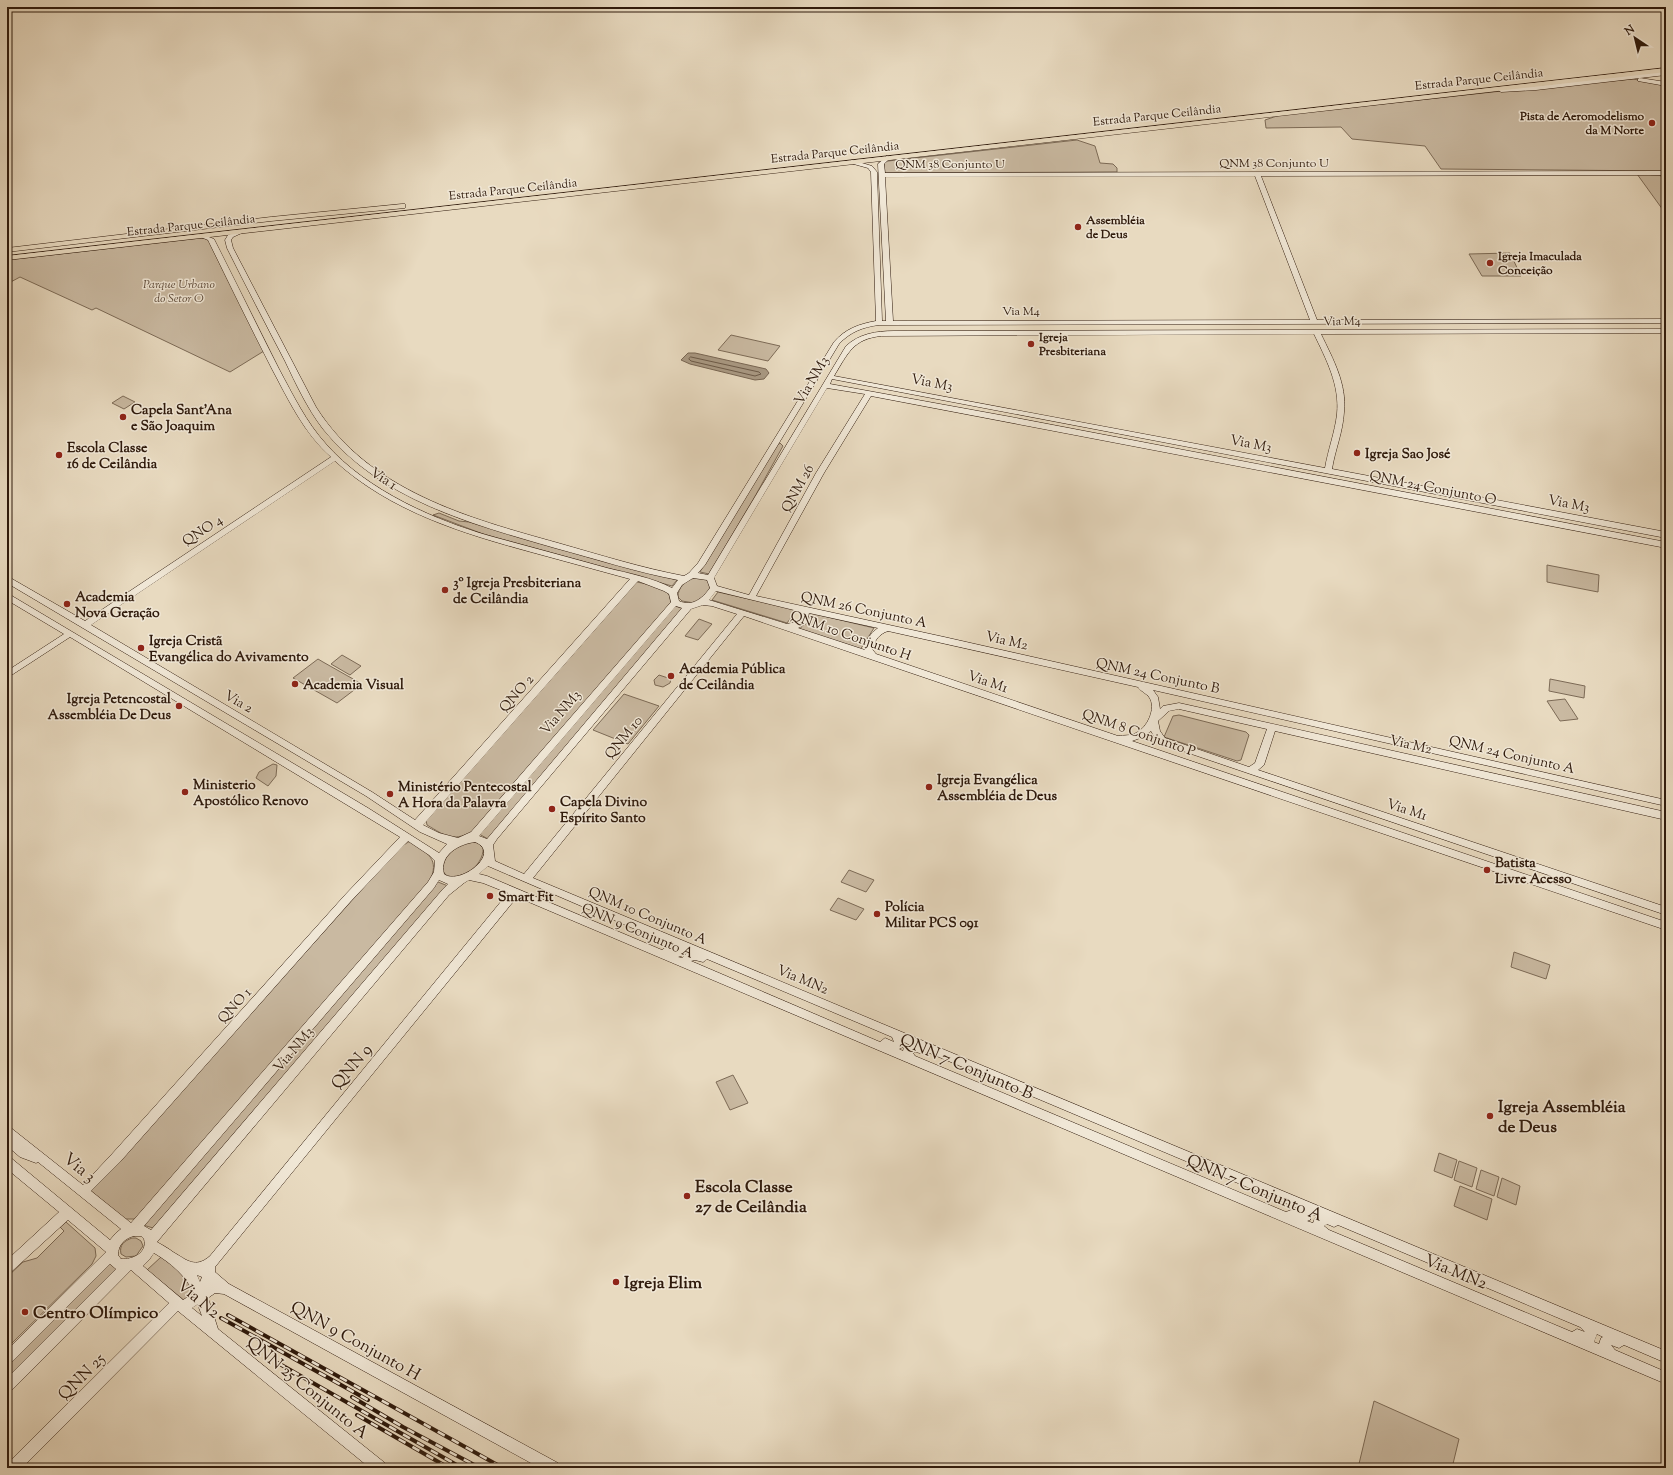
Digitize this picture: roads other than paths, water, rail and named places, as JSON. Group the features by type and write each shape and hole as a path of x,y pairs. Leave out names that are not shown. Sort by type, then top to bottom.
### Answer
{"highway":[{"name":"Estrada Parque Ceilândia","path":"7,258 241,232 460,203 1317,106 1597,71 1666,64"},
{"path":"1605,77 1626,68"},
{"name":"Estrada Parque Ceilândia","path":"1317,106 1491,90 1666,70"},
{"path":"1597,71 1636,73"},
{"name":"Estrada Parque Ceilândia","path":"738,172 888,158 1058,135"},
{"name":"Estrada Parque Ceilândia","path":"7,248 32,247 263,220 460,203"}],"main road":[{"path":"1491,90 1536,88 1666,74"},
{"path":"1643,76 1645,79 1654,82"},
{"path":"1627,78 1666,84"},
{"path":"888,158 881,162 881,173 890,323"},
{"path":"852,162 870,167 874,172 879,323"},
{"name":"QNM 38 Conjunto U","path":"874,172 1257,174 1666,173"},
{"path":"1257,174 1314,322"},
{"name":"Via 1","path":"241,232 230,236 228,243 302,388 327,430 349,453 372,471 402,490 441,510 473,521 665,575 689,577"},
{"name":"Via 1","path":"200,236 211,239 305,423 324,447 368,484 398,502 432,518 478,535 636,578 667,589 674,598"},
{"path":"879,308 889,308"},
{"path":"249,316 255,313 263,313"},
{"path":"1298,321 1305,324 1308,328 1301,332"},
{"path":"1665,321 1658,323 1657,325 1666,331"},
{"name":"Via M4","path":"890,323 1665,321"},
{"path":"1019,322 1024,324 1025,328 1019,333"},
{"path":"1036,333 1032,327 1037,322"},
{"path":"1327,322 1323,326 1332,332"},
{"path":"1451,322 1460,326 1459,330 1455,332"},
{"path":"1467,322 1467,328 1472,332"},
{"path":"1641,322 1648,324 1651,327 1649,330 1644,331"},
{"name":"Via NM3","path":"689,577 702,565 823,364 840,339 851,330 868,324 890,323"},
{"name":"Via M4","path":"1019,333 1666,331"},
{"path":"1317,332 1338,384 1341,404 1340,419 1328,471"},
{"name":"Via NM3","path":"710,578 825,385 842,357 852,344 863,337 874,334 1019,333"},
{"path":"831,352 836,356 842,357"},
{"path":"823,364 831,363 837,366"},
{"name":"Via M3","path":"831,377 1013,415 1176,442 1666,535"},
{"path":"850,389 848,385 854,381"},
{"path":"825,385 1013,415 1060,429 1117,440 1176,448 1180,446 1176,442"},
{"path":"298,410 304,413 310,409 301,393 302,388"},
{"name":"QNM 26","path":"751,598 820,473 869,393"},
{"path":"782,433 784,436 795,436"},
{"path":"776,443 782,441 788,447"},
{"name":"QNM 24 Conjunto O","path":"1130,442 1538,520"},
{"name":"QNO 4","path":"84,626 336,458"},
{"path":"1264,468 1261,464 1264,460 1291,466 1313,468"},
{"path":"1343,483 1364,484 1387,489 1392,486 1388,482"},
{"path":"402,490 405,496 426,506 424,510 416,511"},
{"path":"1479,508 1475,506 1475,504 1479,502 1529,509"},
{"path":"432,518 432,514 439,512 459,520 473,521"},
{"name":"Via M3","path":"1538,520 1666,543"},
{"path":"688,607 674,598 677,585 689,577 704,576 710,578 714,588"},
{"name":"QNO 2","path":"417,826 636,578"},
{"name":"Via 2","path":"9,582 378,800 417,826 446,840 462,841"},
{"path":"714,588 751,598"},
{"path":"704,602 714,588"},
{"name":"Via 2","path":"7,596 365,810 432,852 439,859"},
{"name":"Via NM3","path":"462,841 474,835 674,598"},
{"name":"QNM 26 Conjunto A","path":"751,598 972,646"},
{"path":"526,879 495,866 491,862 488,845 494,836 688,607 704,602 713,603 742,613"},
{"path":"784,626 794,626 803,622 805,614 800,608"},
{"name":"QNM 10 Conjunto H","path":"742,613 951,683"},
{"name":"QNM 10","path":"526,879 742,613"},
{"path":"873,656 868,649 870,643 876,633 887,628"},
{"path":"7,675 70,634"},
{"name":"Via M2","path":"972,646 1036,661"},
{"name":"QNM 24 Conjunto B","path":"1036,661 1275,714"},
{"path":"162,689 168,688 175,684 176,680"},
{"name":"Via M1","path":"951,683 1016,706"},
{"name":"Via M1","path":"1136,684 1151,694 1155,700 1154,730 1160,739 1666,911"},
{"path":"174,696 177,691 187,688"},
{"name":"QNM 8 Conjunto P","path":"1016,706 1394,833"},
{"name":"Via M2","path":"1116,740 1132,738 1142,734 1166,708 1179,706 1665,816"},
{"name":"QNM 24 Conjunto A","path":"1275,714 1666,803"},
{"path":"1263,775 1259,765 1272,727"},
{"path":"1184,762 1181,757 1183,754 1187,754 1214,762 1231,764"},
{"path":"1448,767 1456,763 1455,758 1450,754"},
{"path":"1468,772 1465,766 1468,761 1472,760"},
{"path":"1250,770 1259,765"},
{"path":"365,810 372,810 377,806 378,800"},
{"path":"380,820 380,814 392,809"},
{"path":"1394,833 1407,834 1442,845 1447,842 1445,836"},
{"path":"1394,833 1666,926"},
{"name":"QNO 1","path":"84,1192 348,898 406,836"},
{"path":"488,845 480,839 462,841 447,850 439,859 439,872 446,880 460,880 471,876 483,866 489,856"},
{"path":"1458,855 1454,850 1455,847 1458,846 1521,866 1546,870"},
{"name":"Via NM3","path":"132,1231 431,885 439,872"},
{"path":"471,876 484,879 514,893"},
{"name":"QNM 10 Conjunto A","path":"526,879 760,977"},
{"name":"Via NM3","path":"151,1242 446,892 460,880"},
{"name":"QNN 9 Conjunto A","path":"514,893 828,1025"},
{"name":"QNN 9","path":"193,1268 206,1267 214,1260 514,893"},
{"path":"591,926 621,932 673,954 680,952 682,949 674,941"},
{"path":"688,966 686,961 688,957 694,955 737,972 771,981"},
{"name":"Via MN2","path":"760,977 996,1076"},
{"path":"828,1025 853,1031 893,1047 900,1042 896,1034"},
{"name":"QNN 7 Conjunto B","path":"828,1025 1097,1139"},
{"path":"912,1060 908,1056 908,1050 916,1046 963,1067 996,1076 1408,1249"},
{"name":"Via 3","path":"7,1131 132,1231"},
{"path":"7,1139 24,1153 48,1164"},
{"name":"QNN 7 Conjunto A","path":"1097,1139 1399,1266"},
{"path":"7,1162 68,1212 112,1252 114,1261 118,1264 130,1265"},
{"path":"1199,1182 1238,1193 1300,1218 1304,1217 1307,1213 1307,1209 1300,1203"},
{"path":"7,1268 68,1212"},
{"path":"1325,1234 1320,1230 1318,1224 1320,1220 1327,1219 1384,1243 1408,1249"},
{"path":"7,1359 112,1252 118,1239 132,1231 138,1230 146,1232 151,1242 144,1258 130,1265 7,1387"},
{"name":"Via N2","path":"151,1242 188,1272 202,1297 213,1332"},
{"name":"Via MN2","path":"1408,1249 1666,1357"},
{"name":"QNN 9","path":"202,1297 208,1274 214,1260"},
{"name":"QNN 9 Conjunto H","path":"180,1264 208,1274 225,1288 553,1468"},
{"name":"Via N2","path":"130,1265 213,1332"},
{"name":"Via MN2","path":"1399,1266 1494,1305"},
{"path":"179,1306 202,1297 214,1287 225,1288"},
{"path":"1494,1305 1523,1312 1582,1337 1589,1338 1592,1334 1591,1329 1583,1322"},
{"path":"1494,1305 1666,1378"},
{"name":"QNN 25","path":"13,1468 179,1306"},
{"name":"QNN 25 Conjunto A","path":"213,1332 380,1468"},
{"path":"1610,1354 1605,1349 1604,1344 1607,1340 1612,1338 1666,1362"}],"water":[{"path":"688,353 695,353 766,369 769,373 764,379 755,380 690,364 681,360"}],"railway":[{"path":"228,1315 503,1468"},
{"path":"221,1318 368,1400"},
{"path":"278,1363 462,1468"},
{"path":"352,1397 403,1427 480,1468"},
{"path":"357,1415 449,1468"}],"place":[{"name":"Pista de Aeromodelismo da M Norte","path":"1652,123"},
{"name":"Assembléia de Deus","path":"1078,227"},
{"name":"Igreja Imaculada Conceição","path":"1490,263"},
{"name":"Igreja Presbiteriana","path":"1031,344"},
{"name":"Capela Sant'Ana e São Joaquim","path":"123,417"},
{"name":"Igreja Sao José","path":"1357,453"},
{"name":"Escola Classe 16 de Ceilândia","path":"59,455"},
{"name":"3º Igreja Presbiteriana de Ceilândia","path":"445,590"},
{"name":"Academia Nova Geração","path":"67,604"},
{"name":"Igreja Cristã Evangélica do Avivamento","path":"141,648"},
{"name":"Academia Pública de Ceilândia","path":"671,676"},
{"name":"Academia Visual","path":"295,684"},
{"name":"Igreja Petencostal Assembléia De Deus","path":"179,706"},
{"name":"Igreja Evangélica Assembléia de Deus","path":"929,787"},
{"name":"Ministerio Apostólico Renovo","path":"185,792"},
{"name":"Ministério Pentecostal A Hora da Palavra","path":"390,794"},
{"name":"Capela Divino Espírito Santo","path":"552,809"},
{"name":"Batista Livre Acesso","path":"1487,870"},
{"name":"Smart Fit","path":"490,896"},
{"name":"Polícia Militar PCS 091","path":"877,914"},
{"name":"Igreja Assembléia de Deus","path":"1490,1116"},
{"name":"Escola Classe 27 de Ceilândia","path":"687,1196"},
{"name":"Igreja Elim","path":"616,1282"},
{"name":"Centro Olímpico","path":"25,1312"}],"park label":[{"name":"Parque Urbano do Setor O","path":"179,291"}]}
